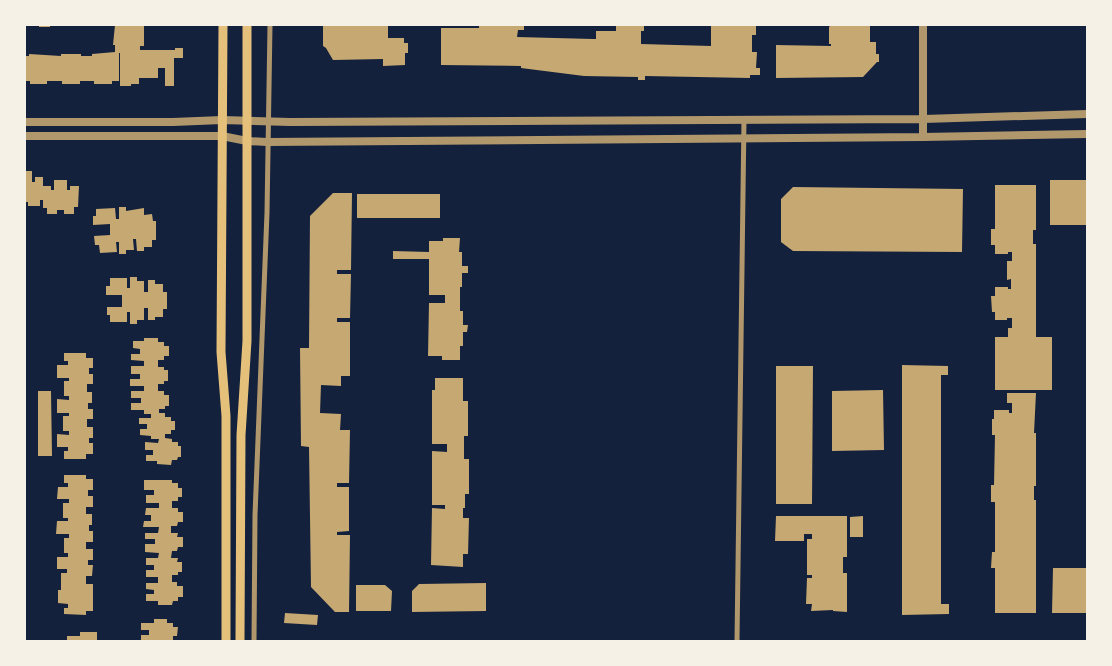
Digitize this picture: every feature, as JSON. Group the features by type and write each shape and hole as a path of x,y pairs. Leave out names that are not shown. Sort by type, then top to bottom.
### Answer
{"main road":[{"path":"223,25 221,352 226,416 226,641"},
{"path":"240,641 241,435 247,341 246,122 248,25"}],"street":[{"path":"254,641 255,515 267,213 270,25"},
{"path":"922,137 924,119 923,25"},
{"path":"25,122 924,119 1087,114"},
{"path":"738,641 744,120"},
{"path":"25,136 222,136 247,141 267,142 1087,134"}],"building":[{"path":"39,25 50,25 50,27 39,27"},
{"path":"115,25 144,26 144,46 140,46 140,50 175,50 175,48 183,48 183,58 174,58 174,86 165,86 165,68 158,68 158,78 139,78 139,84 120,86 120,53 119,81 112,81 112,84 94,84 94,81 80,81 80,84 62,84 62,81 47,81 47,84 30,84 30,81 25,81 25,56 29,56 29,54 61,56 61,54 81,54 81,56 92,56 92,54 115,52 115,45 113,45"},
{"path":"323,25 388,25 388,38 404,38 404,43 408,43 408,53 405,53 405,65 383,66 383,59 333,60 323,46"},
{"path":"479,25 524,25 524,30 518,30 517,37 596,39 596,31 616,31 616,25 644,25 644,31 641,31 641,44 711,46 711,26 756,25 756,35 752,35 752,52 757,52 756,68 760,68 760,75 750,75 750,78 645,76 645,80 638,80 638,77 584,76 521,68 521,66 441,65 441,28 479,28"},
{"path":"831,25 870,25 870,42 876,42 876,54 879,54 879,62 863,77 776,78 776,45 831,46 829,44 829,27"},
{"path":"25,171 32,171 32,182 35,182 35,177 43,177 43,186 51,186 51,190 54,190 54,180 67,180 67,190 70,190 70,186 79,186 78,207 74,207 74,214 64,214 64,210 57,210 57,214 47,214 47,208 43,208 43,200 40,200 40,206 28,206 28,202 25,202"},
{"path":"1050,180 1087,180 1087,225 1050,225"},
{"path":"995,185 1036,185 1036,230 1033,230 1033,244 1036,244 1036,337 1052,337 1052,390 995,390 995,337 1008,337 1008,328 1012,328 1012,318 995,320 995,312 992,312 991,296 995,296 995,287 1008,287 1008,289 1011,289 1011,279 1007,280 1007,261 1012,261 1012,252 1008,252 1008,254 995,254 995,245 991,245 991,229 995,229"},
{"path":"793,187 963,189 962,252 793,251 781,242 781,199"},
{"path":"333,193 352,193 351,270 337,270 337,274 351,274 350,318 337,318 337,322 350,322 350,376 341,376 341,386 321,385 320,413 341,414 340,430 350,430 349,483 337,483 337,487 349,487 349,531 337,532 337,535 350,535 349,612 335,612 311,587 309,447 301,446 300,348 309,348 310,216"},
{"path":"357,194 440,194 440,218 357,218"},
{"path":"119,207 126,207 126,211 144,208 144,215 152,214 153,221 156,221 156,240 152,240 152,247 144,247 144,251 137,251 136,239 133,239 134,250 126,250 126,254 119,254 119,242 116,242 117,252 100,253 99,245 95,245 94,236 110,235 110,224 93,225 93,216 96,216 96,209 115,208 116,219 119,219"},
{"path":"443,238 460,238 459,252 462,252 462,266 468,266 468,273 462,273 462,287 460,287 460,311 463,311 463,325 468,325 467,332 463,332 460,360 442,360 442,356 428,356 429,303 445,303 445,295 429,295 429,259 393,259 393,251 429,252 429,241 443,241"},
{"path":"130,277 137,277 137,281 144,281 144,292 148,292 148,280 155,280 155,284 163,284 163,292 167,292 167,309 163,309 163,317 155,317 155,320 148,320 148,308 144,308 144,320 137,320 137,324 130,324 130,312 127,312 127,322 110,322 110,315 107,315 107,307 122,307 122,295 106,295 106,286 110,286 110,278 127,278 127,288 130,288"},
{"path":"144,338 158,338 158,342 164,342 164,346 169,346 169,356 164,356 164,360 158,360 158,367 164,367 164,370 168,370 168,381 164,381 164,384 158,384 158,391 164,391 164,395 169,395 169,406 165,406 165,409 159,409 159,413 165,413 165,417 171,417 171,421 175,421 175,430 171,430 171,434 165,434 165,438 172,439 172,442 178,442 178,446 181,446 181,457 178,457 177,460 172,460 171,465 157,464 157,461 146,461 146,455 153,455 153,450 145,450 145,442 158,443 159,439 151,439 151,436 140,435 140,429 147,429 147,424 139,424 139,418 151,418 151,414 144,414 144,410 131,410 131,403 141,403 141,398 131,398 131,391 144,391 144,386 130,386 130,379 140,379 140,374 131,374 131,366 144,366 144,361 131,360 131,354 140,354 140,349 133,348 133,341 144,341"},
{"path":"64,353 86,353 86,358 93,358 93,368 89,368 89,374 93,374 93,384 87,384 87,392 92,392 92,403 88,403 88,409 93,409 93,419 87,419 87,427 93,427 93,438 89,438 89,443 93,443 93,454 86,454 86,459 64,459 64,451 68,451 68,447 57,447 57,434 69,435 69,431 63,431 63,416 69,416 69,413 57,413 57,399 69,400 69,396 64,396 64,381 69,381 69,378 57,378 57,365 68,365 68,361 64,361"},
{"path":"902,365 948,366 948,375 941,375 941,604 949,604 949,614 902,615"},
{"path":"776,366 813,366 812,504 776,504"},
{"path":"435,378 463,378 463,401 468,401 468,436 464,436 464,459 469,459 469,494 465,494 463,518 469,518 468,554 463,554 463,567 431,565 432,508 445,509 445,505 432,505 432,451 447,452 447,444 432,444 432,390 435,390"},
{"path":"883,390 884,450 832,451 832,391"},
{"path":"38,391 51,391 52,456 38,456"},
{"path":"1007,393 1036,393 1034,433 1036,433 1036,486 1034,486 1034,500 1036,500 1036,613 995,613 995,568 991,568 992,552 995,552 995,502 991,502 991,485 994,485 995,435 992,435 992,419 994,419 994,410 1009,410 1009,413 1012,413 1012,403 1007,403"},
{"path":"64,475 86,475 86,479 93,479 93,490 88,490 88,496 93,496 93,507 86,507 86,514 92,514 92,525 89,525 89,531 93,531 93,542 86,542 86,549 93,549 93,560 88,560 88,565 93,565 92,576 86,576 86,584 93,584 93,611 86,611 86,615 64,614 64,608 68,608 68,604 58,603 58,590 61,590 61,573 67,573 67,569 57,569 57,557 68,557 68,553 64,553 64,538 69,538 69,534 56,534 57,521 68,521 68,518 63,518 63,503 69,503 69,499 57,499 58,487 68,487 68,483 64,483"},
{"path":"144,480 172,480 172,483 178,483 178,488 182,488 182,497 178,497 178,501 172,501 172,508 178,508 178,512 183,512 183,522 178,522 177,526 171,526 171,533 178,533 177,537 183,537 183,547 178,547 177,551 172,551 171,558 178,558 177,562 182,562 182,572 178,572 178,575 172,575 172,582 177,582 177,586 183,586 183,597 178,597 178,601 173,601 172,605 158,605 158,601 146,601 146,594 154,594 154,590 146,589 146,583 158,583 158,577 146,577 146,570 154,570 154,565 146,565 146,558 158,558 159,553 145,552 145,544 155,544 155,539 145,539 145,533 158,533 159,527 143,527 144,521 151,521 151,515 145,515 146,508 159,508 159,503 146,503 146,495 154,495 154,490 144,490"},
{"path":"776,516 847,516 847,557 843,557 843,573 847,573 847,612 833,610 811,611 812,604 806,604 807,578 812,578 812,575 807,575 807,539 812,539 812,534 804,534 804,541 775,541"},
{"path":"863,516 863,537 850,537 850,517"},
{"path":"1053,568 1087,568 1087,613 1052,613"},
{"path":"486,583 486,611 412,612 412,591 419,584"},
{"path":"356,585 385,585 392,591 391,611 356,611"},
{"path":"285,613 318,615 317,625 284,623"},
{"path":"154,619 167,619 167,623 173,623 173,627 178,627 177,636 173,636 173,641 141,641 141,635 149,635 149,630 141,630 141,623 154,623"},
{"path":"80,632 97,632 97,641 67,641 67,636 80,636"}]}
